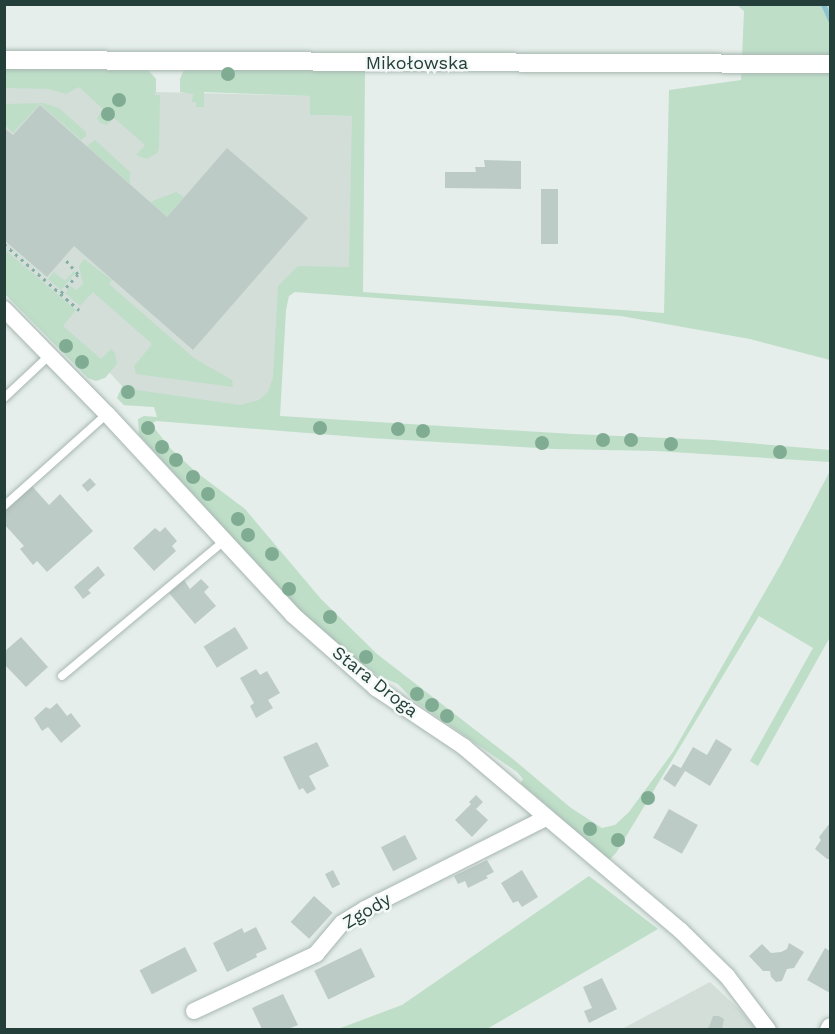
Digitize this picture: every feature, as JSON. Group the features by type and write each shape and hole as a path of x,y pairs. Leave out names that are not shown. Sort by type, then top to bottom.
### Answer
{"street":[{"name":"Mikołowska","path":"4,60 831,64"},
{"name":"Stara Droga","path":"4,309 107,414 293,615 376,688 464,747 680,930 727,976 768,1029"},
{"name":"Zgody","path":"194,1011 316,954 342,923 365,909 546,818"},
{"path":"828,1029 831,1026"}],"lane":[{"path":"4,398 50,355"},
{"path":"4,506 107,414"},
{"path":"62,676 223,542"}],"path":[{"path":"4,244 79,310"},
{"path":"61,293 78,274 66,260"}],"shaded area":[{"path":"5,83 155,85 155,92 310,96 310,115 352,116 363,292 285,286 279,414 124,405 117,398 122,386 111,374 5,278"},
{"path":"710,982 743,1013 756,1029 620,1030"}],"green space":[{"path":"737,5 830,5 830,360 750,339 621,316 295,292 289,296 286,310 280,416 713,440 830,450 830,462 656,451 555,449 370,438 156,421 151,424 171,449 196,472 245,509 321,599 377,654 513,759 571,808 602,828 615,825 629,812 673,752 781,564 830,471 830,637 758,766 750,761 813,648 759,616 616,853 609,860 521,783 523,779 517,772 413,700 398,684 377,675 340,648 307,619 139,435 138,419 144,416 157,417 154,407 124,405 117,398 123,385 137,390 240,405 259,400 268,392 273,377 278,286 298,266 349,267 352,116 310,115 310,96 204,92 204,107 196,107 196,102 192,102 193,94 180,92 180,79 184,70 365,70 363,292 664,313 669,90 741,80 744,11"},
{"path":"5,69 148,70 156,79 154,95 160,95 157,153 147,159 136,155 145,145 114,118 107,125 100,123 97,118 103,109 79,87 66,94 48,89 5,88"},
{"path":"43,103 59,108 86,132 86,136 81,140 40,104 13,133 5,125 5,104"},
{"path":"95,140 130,172 130,184 87,146"},
{"path":"176,192 184,197 167,217 150,202"},
{"path":"4,249 76,310 63,326 101,359 111,349 115,353 117,364 105,378 96,381 88,378 5,294"},
{"path":"84,259 112,280 109,284 194,358 232,380 233,387 136,374 134,366 152,344 93,292 80,306 65,293 71,286 76,290 83,284 79,266"},
{"path":"74,271 76,272 61,290 48,279 54,272 65,281"},
{"path":"589,876 658,929 487,1029 338,1029 402,1005"}],"building":[{"path":"40,105 167,217 227,148 308,218 193,350 74,246 47,277 4,240 4,128 13,135"},
{"path":"484,160 521,161 521,189 445,188 445,172 476,172 475,167 485,167"},
{"path":"541,189 558,189 558,244 541,244"},
{"path":"90,478 96,485 88,492 82,485"},
{"path":"31,485 49,505 60,494 93,531 47,572 37,561 33,565 20,549 24,546 4,524 4,509"},
{"path":"165,527 177,541 172,546 176,551 154,571 133,548 155,528 160,532"},
{"path":"98,566 105,575 88,590 91,593 83,599 74,587"},
{"path":"201,579 209,587 204,592 216,606 195,624 169,593 184,580 190,589"},
{"path":"235,627 248,648 217,668 204,647"},
{"path":"21,637 48,667 26,687 4,664 4,652"},
{"path":"256,669 260,675 267,671 280,693 268,700 273,708 256,718 250,706 254,703 240,678"},
{"path":"57,703 67,716 71,713 81,726 61,743 48,727 42,731 34,718 46,707 50,709"},
{"path":"716,739 732,749 710,786 685,771 675,787 663,779 673,764 681,768 693,747 707,755"},
{"path":"317,742 329,766 309,776 316,789 307,794 303,788 299,790 283,757"},
{"path":"476,795 483,802 476,809 488,820 472,837 455,820 471,804 469,802"},
{"path":"669,809 698,825 682,854 653,838"},
{"path":"830,823 830,859 827,859 815,849 821,840 819,837"},
{"path":"405,835 417,859 393,871 381,847"},
{"path":"487,860 494,872 486,876 488,878 468,888 465,881 458,884 454,876"},
{"path":"333,870 340,884 332,888 325,874"},
{"path":"522,870 538,897 522,907 518,901 513,903 501,883"},
{"path":"314,896 333,913 309,939 291,922"},
{"path":"256,927 267,949 256,954 257,957 227,972 213,943 242,928 244,933"},
{"path":"789,943 804,952 794,968 787,969 782,981 776,982 771,977 770,971 763,971 749,956 762,944 771,953 787,949"},
{"path":"185,947 197,971 152,994 140,970"},
{"path":"361,948 375,977 328,1000 314,971"},
{"path":"825,948 830,951 830,993 807,980"},
{"path":"602,978 617,1009 589,1023 584,1011 592,1008 583,987"},
{"path":"283,994 298,1025 288,1029 262,1029 252,1008"},
{"path":"713,1016 724,1019 722,1029 704,1029 709,1027"}],"waterway":[{"path":"823,4 830,20"}]}
